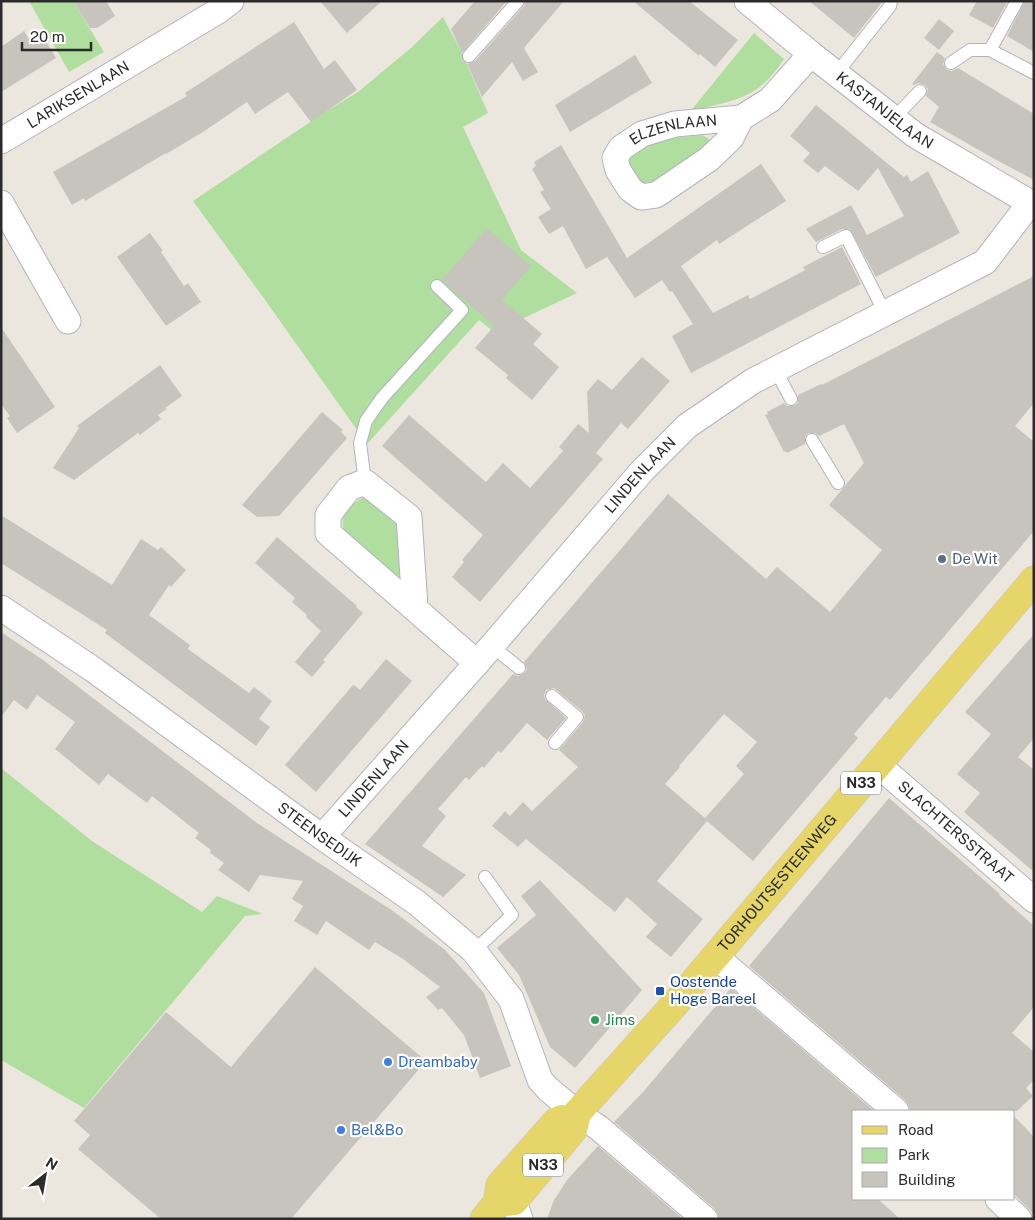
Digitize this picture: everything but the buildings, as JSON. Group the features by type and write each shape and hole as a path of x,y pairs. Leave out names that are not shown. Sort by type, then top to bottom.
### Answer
{"main road":[{"name":"TORHOUTSESTEENWEG","path":"503,1205 557,1121 578,1113 675,1004 1034,580"}],"street":[{"name":"LARIKSENLAAN","path":"1,141 218,11 231,1"},
{"name":"KASTANJELAAN","path":"747,1 915,136 1032,204"},
{"name":"ELZENLAAN","path":"741,118 731,138 709,159 656,195 641,196 630,189 618,170 614,158 622,148 642,134 675,124 741,118 770,100 811,54"},
{"path":"1,203 68,321"},
{"name":"LINDENLAAN","path":"322,837 484,655 642,471 687,426 753,381 984,262 1032,204"},
{"path":"415,607 409,518 364,482 349,488 328,515 328,533 415,607 484,655"},
{"name":"STEENSEDIJK","path":"1,608 94,670 322,837 417,903 474,951 511,999 540,1080 548,1089 599,1128 705,1219"},
{"name":"SLACHTERSSTRAAT","path":"877,764 1034,900"},
{"path":"715,956 895,1110"},
{"path":"999,1200 1019,1219"}],"lane":[{"path":"469,56 518,1"},
{"path":"836,74 890,6 891,1"},
{"path":"990,50 1017,1"},
{"path":"951,63 970,50 990,50 1034,73"},
{"path":"894,118 920,91"},
{"path":"823,247 846,236 885,314"},
{"path":"364,482 360,442 366,421 382,398 462,310 437,286"},
{"path":"775,369 791,399"},
{"path":"812,440 838,483"},
{"path":"484,655 518,668"},
{"path":"552,696 577,717 555,743"},
{"path":"474,951 512,915 485,877"}],"green space":[{"path":"29,1 73,1 104,52 69,72"},
{"path":"443,17 461,51 488,113 463,127 521,250 577,293 494,332 479,320 367,444 193,201 325,112 358,92 412,47"},
{"path":"754,33 784,59 773,74 753,92 731,101 689,113"},
{"path":"702,135 709,139 709,144 655,183 649,184 638,180 627,164 629,153 650,140"},
{"path":"362,498 382,507 397,524 400,578 397,578 346,534 343,528 345,513"},
{"path":"1,768 92,841 202,912 217,896 263,914 245,916 84,1108 1,1060"}],"place":[{"name":"De Wit","path":"942,559"},
{"name":"Oostende Hoge Bareel","path":"660,991"},
{"name":"Jims","path":"595,1020"},
{"name":"Dreambaby","path":"388,1062"},
{"name":"Bel&Bo","path":"341,1130"}]}
